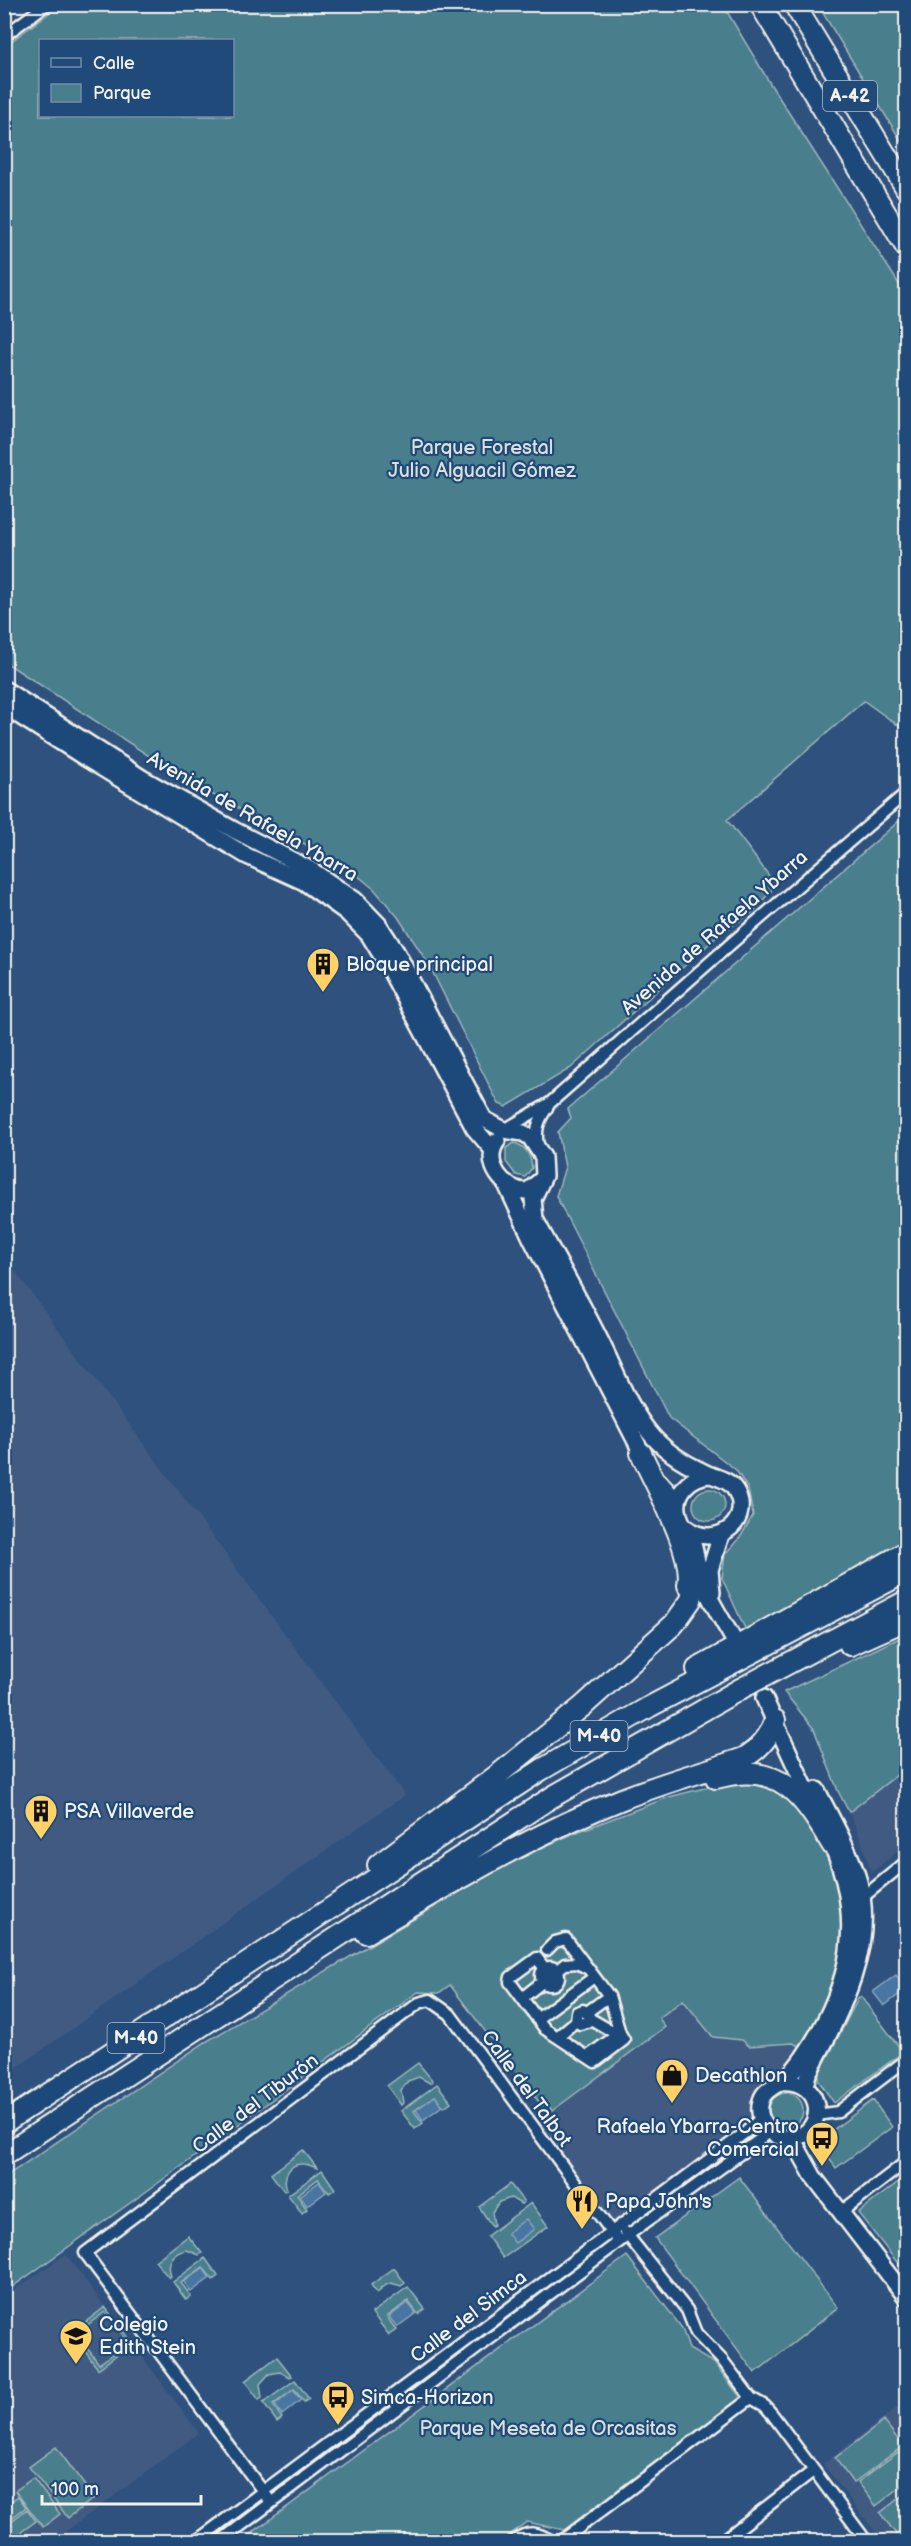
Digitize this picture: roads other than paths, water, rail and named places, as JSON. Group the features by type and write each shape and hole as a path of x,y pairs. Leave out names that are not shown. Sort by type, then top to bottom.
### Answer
{"highway":[{"name":"A-42","path":"760,4 906,247"},
{"name":"A-42","path":"795,4 906,188"},
{"path":"640,1453 686,1552 689,1570 686,1592 679,1608 652,1643"},
{"path":"649,1707 697,1668 906,1552"},
{"path":"307,1925 390,1855 500,1773 583,1706 674,1624 687,1608 698,1569"},
{"name":"M-40","path":"4,2123 541,1770 649,1707 906,1572"},
{"name":"M-40","path":"4,2155 110,2088 257,1988 552,1797 742,1688 906,1601"},
{"path":"742,1688 835,1652 906,1620"},
{"path":"257,1988 304,1969 495,1857 632,1795 744,1758 760,1747 771,1731 775,1720"},
{"path":"589,1813 724,1776 759,1775 775,1779 795,1790 833,1846"}],"main road":[{"name":"Avenida de Rafaela Ybarra","path":"4,688 142,778 311,870 355,900 379,925 397,953 484,1119 530,1137 539,1149"},
{"name":"Avenida de Rafaela Ybarra","path":"4,705 87,759 247,856 303,882 346,912 369,934 474,1128 492,1149 493,1168 505,1182 640,1453 678,1503 680,1516 687,1528 705,1588 732,1637"},
{"path":"492,1149 503,1136 511,1131"},
{"path":"505,1182 514,1190 528,1191 544,1176 543,1157 539,1149"},
{"name":"Avenida de Rafaela Ybarra","path":"544,1176 533,1199 535,1219 636,1412 650,1433 666,1449 683,1461 728,1482 739,1497 739,1515 735,1523 721,1535 710,1569 716,1607"},
{"path":"678,1503 682,1490 691,1481 711,1475"},
{"path":"687,1528 703,1537 721,1535"},
{"path":"764,1698 833,1846 843,1870 849,1896 850,1922 846,1965 828,2013 803,2057 781,2082 771,2087 761,2103 761,2118 770,2132 780,2137 792,2138 806,2132 811,2126 817,2112 815,2101 805,2086 781,2082"},
{"path":"775,1720 801,1760 842,1839 856,1874 862,1898 861,1935 850,1989 845,2004 808,2074 805,2086"},
{"path":"792,2138 813,2176 906,2297"}],"street":[{"path":"4,36 47,4"},
{"name":"Avenida de Rafaela Ybarra","path":"550,1103 906,794"},
{"path":"511,1131 550,1103"},
{"path":"539,1149 536,1136 537,1122 550,1103"},
{"path":"862,1898 906,1863"},
{"path":"566,1939 604,2000 624,2040 595,2062 544,2029 510,1980 537,1958 555,1942 566,1939"},
{"path":"537,1958 545,1969"},
{"path":"522,1998 568,1962 586,1971"},
{"path":"537,2019 567,1997 581,1981 579,1969 569,1966 545,1969"},
{"path":"543,1982 542,1975 545,1969"},
{"path":"543,1982 551,1985 556,1983 559,1969"},
{"path":"577,1988 586,1971"},
{"path":"556,1983 583,2015 613,2032 621,2033"},
{"name":"Calle del Tiburón","path":"263,2492 85,2253 419,2003 430,2000 450,2014"},
{"path":"557,2037 604,2000"},
{"name":"Calle del Talbot","path":"450,2014 623,2239 687,2310 696,2333 723,2361 751,2398 765,2406 772,2414 867,2541"},
{"path":"817,2112 823,2114 838,2112 906,2060"},
{"name":"Calle del Simca","path":"195,2541 746,2132 761,2118"},
{"name":"Calle del Simca","path":"219,2541 770,2132"},
{"path":"841,2212 906,2162"},
{"path":"560,2541 751,2398"},
{"path":"721,2541 813,2471"},
{"path":"263,2492 272,2502"},
{"path":"512,2541 523,2534 534,2532 553,2541"}],"tunnel":[{"path":"739,1650 764,1698"}],"place":[{"name":"Bloque principal","path":"323,993"},
{"name":"PSA Villaverde","path":"41,1840"},
{"name":"Decathlon","path":"672,2104"},
{"name":"Rafaela Ybarra-Centro Comercial","path":"822,2167"},
{"name":"Papa John's","path":"582,2230"},
{"name":"Colegio Edith Stein","path":"76,2365"},
{"name":"Simca-Horizon","path":"338,2426"}],"park label":[{"name":"Parque Forestal Julio Alguacil Gómez","path":"482,458"},
{"name":"Parque Meseta de Orcasitas","path":"548,2428"}]}
